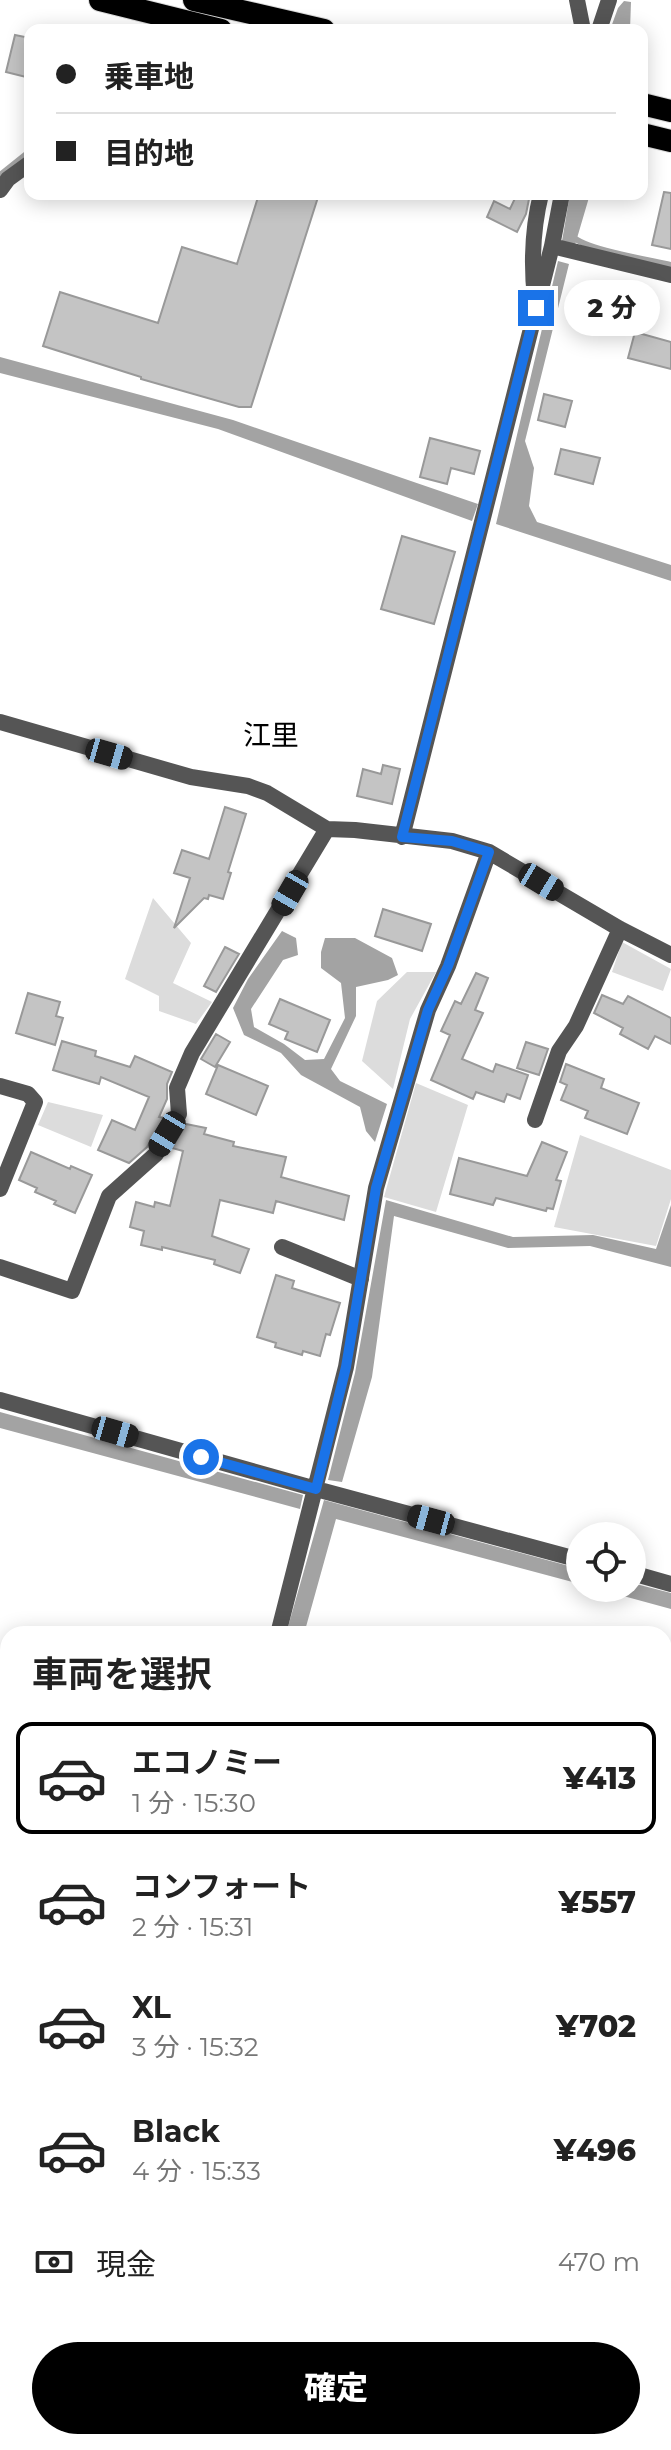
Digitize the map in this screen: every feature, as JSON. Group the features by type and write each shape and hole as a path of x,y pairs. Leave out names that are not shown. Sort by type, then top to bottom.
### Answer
{"highway":[{"path":"100,0 197,24"},
{"path":"194,0 298,24"},
{"path":"648,105 671,111"},
{"path":"648,135 671,141"}],"street":[{"path":"577,0 582,24"},
{"path":"601,24 609,0"},
{"path":"2,174 24,165"},
{"path":"536,308 531,263 540,200"},
{"path":"402,837 552,246 561,200"},
{"path":"552,246 671,275"},
{"path":"0,722 191,777 248,786 267,793 327,829 452,841 489,852 620,929 671,955"},
{"path":"0,1267 72,1291 109,1196 156,1154 179,1114 177,1088 192,1053 327,829"},
{"path":"280,1626 320,1490 346,1367 376,1188 428,1010 448,966 489,852"},
{"path":"535,1120 559,1051 576,1026 620,929"},
{"path":"0,1086 28,1094 35,1102 0,1189"},
{"path":"282,1247 361,1279"},
{"path":"0,1400 566,1556"},
{"path":"646,1577 671,1584"}],"shaded area":[{"path":"624,1 631,2 630,24 612,24"},
{"path":"569,200 588,200 575,245 562,241"},
{"path":"558,261 569,264 525,441 534,468 529,506 537,522 671,565 671,581 496,524"},
{"path":"0,357 233,420 478,504 472,521 218,429 0,373"},
{"path":"153,898 191,943 173,983 212,1002 196,1024 159,1011 159,996 125,979"},
{"path":"282,931 296,938 298,955 283,960 251,1009 254,1027 305,1060 324,1059 345,1018 341,983 321,968 325,938 355,938 392,958 398,975 356,987 356,1016 331,1069 340,1081 387,1104 375,1142 366,1131 360,1107 301,1075 281,1053 244,1035 233,1008 248,979"},
{"path":"622,942 671,969 663,991 612,972"},
{"path":"407,972 436,972 410,1019 393,1089 362,1061 377,1001"},
{"path":"416,1083 468,1105 436,1212 384,1197"},
{"path":"48,1102 103,1115 91,1147 38,1125"},
{"path":"580,1135 671,1170 671,1199 656,1246 554,1227"},
{"path":"386,1200 513,1237 593,1235 656,1249 671,1205 671,1267 590,1246 508,1248 394,1216 372,1377 342,1482 328,1480 355,1373"},
{"path":"0,1412 303,1495 300,1509 0,1428"},
{"path":"324,1500 566,1565 566,1580 336,1519 306,1626 288,1626"},
{"path":"646,1587 671,1593 671,1609 645,1602"}],"building":[{"path":"15,35 24,37 24,76 6,72"},
{"path":"664,192 671,193 671,249 652,245"},
{"path":"257,200 317,200 251,407 239,407 141,379 43,346 60,292 158,323 182,247 237,264"},
{"path":"514,200 529,200 517,232 487,217 494,201 510,209"},
{"path":"635,332 671,342 671,369 628,358"},
{"path":"544,394 572,401 565,427 538,420"},
{"path":"430,438 480,451 474,474 451,468 447,484 420,477"},
{"path":"561,449 600,458 593,484 555,474"},
{"path":"402,536 455,552 434,624 381,609"},
{"path":"383,765 400,769 392,804 357,796 363,769 381,774"},
{"path":"225,807 246,814 223,899 209,895 174,928 190,878 174,873 182,850 209,859"},
{"path":"383,909 431,924 422,951 375,936"},
{"path":"225,947 239,954 216,992 204,986"},
{"path":"476,973 488,978 475,1010 483,1013 462,1059 493,1072 496,1064 528,1075 520,1099 507,1094 504,1102 476,1092 473,1099 431,1080 450,1035 441,1031 455,1001 461,1004"},
{"path":"28,993 60,1002 56,1016 63,1018 55,1045 16,1033"},
{"path":"602,995 623,1004 628,996 671,1018 671,1044 655,1036 648,1049 620,1034 623,1028 594,1013"},
{"path":"280,999 330,1020 317,1052 285,1039 288,1032 269,1024"},
{"path":"216,1034 230,1042 215,1067 201,1059"},
{"path":"62,1041 96,1051 95,1056 130,1067 135,1056 172,1072 167,1084 167,1099 159,1117 164,1118 147,1147 129,1163 98,1150 112,1120 135,1130 149,1097 101,1077 99,1084 53,1070"},
{"path":"526,1042 548,1049 539,1075 517,1068"},
{"path":"566,1064 604,1079 601,1088 639,1103 627,1134 585,1118 588,1111 561,1100 567,1085 560,1082"},
{"path":"218,1065 268,1086 256,1115 206,1094"},
{"path":"186,1124 206,1128 204,1134 234,1142 233,1146 286,1157 281,1177 349,1196 344,1220 276,1201 273,1213 220,1200 212,1236 249,1249 240,1273 214,1264 215,1260 141,1245 144,1231 130,1227 136,1202 154,1207 155,1202 170,1206 183,1151 172,1148"},
{"path":"542,1142 567,1152 556,1180 561,1181 553,1209 547,1208 546,1211 496,1198 493,1205 450,1194 459,1158 527,1176"},
{"path":"31,1152 92,1175 75,1213 54,1204 56,1201 35,1192 37,1188 19,1180"},
{"path":"276,1275 294,1281 292,1288 340,1303 320,1356 303,1351 302,1355 275,1347 276,1343 257,1337"}],"waterway":[{"path":"0,175 24,156"},
{"path":"572,236 590,246 671,265"}],"district":[{"name":"江里","path":"271,735"}],"route":[{"path":"201,1457 316,1489 346,1367 376,1188 428,1010 448,966 489,852 452,841 402,837 536,308"}]}
